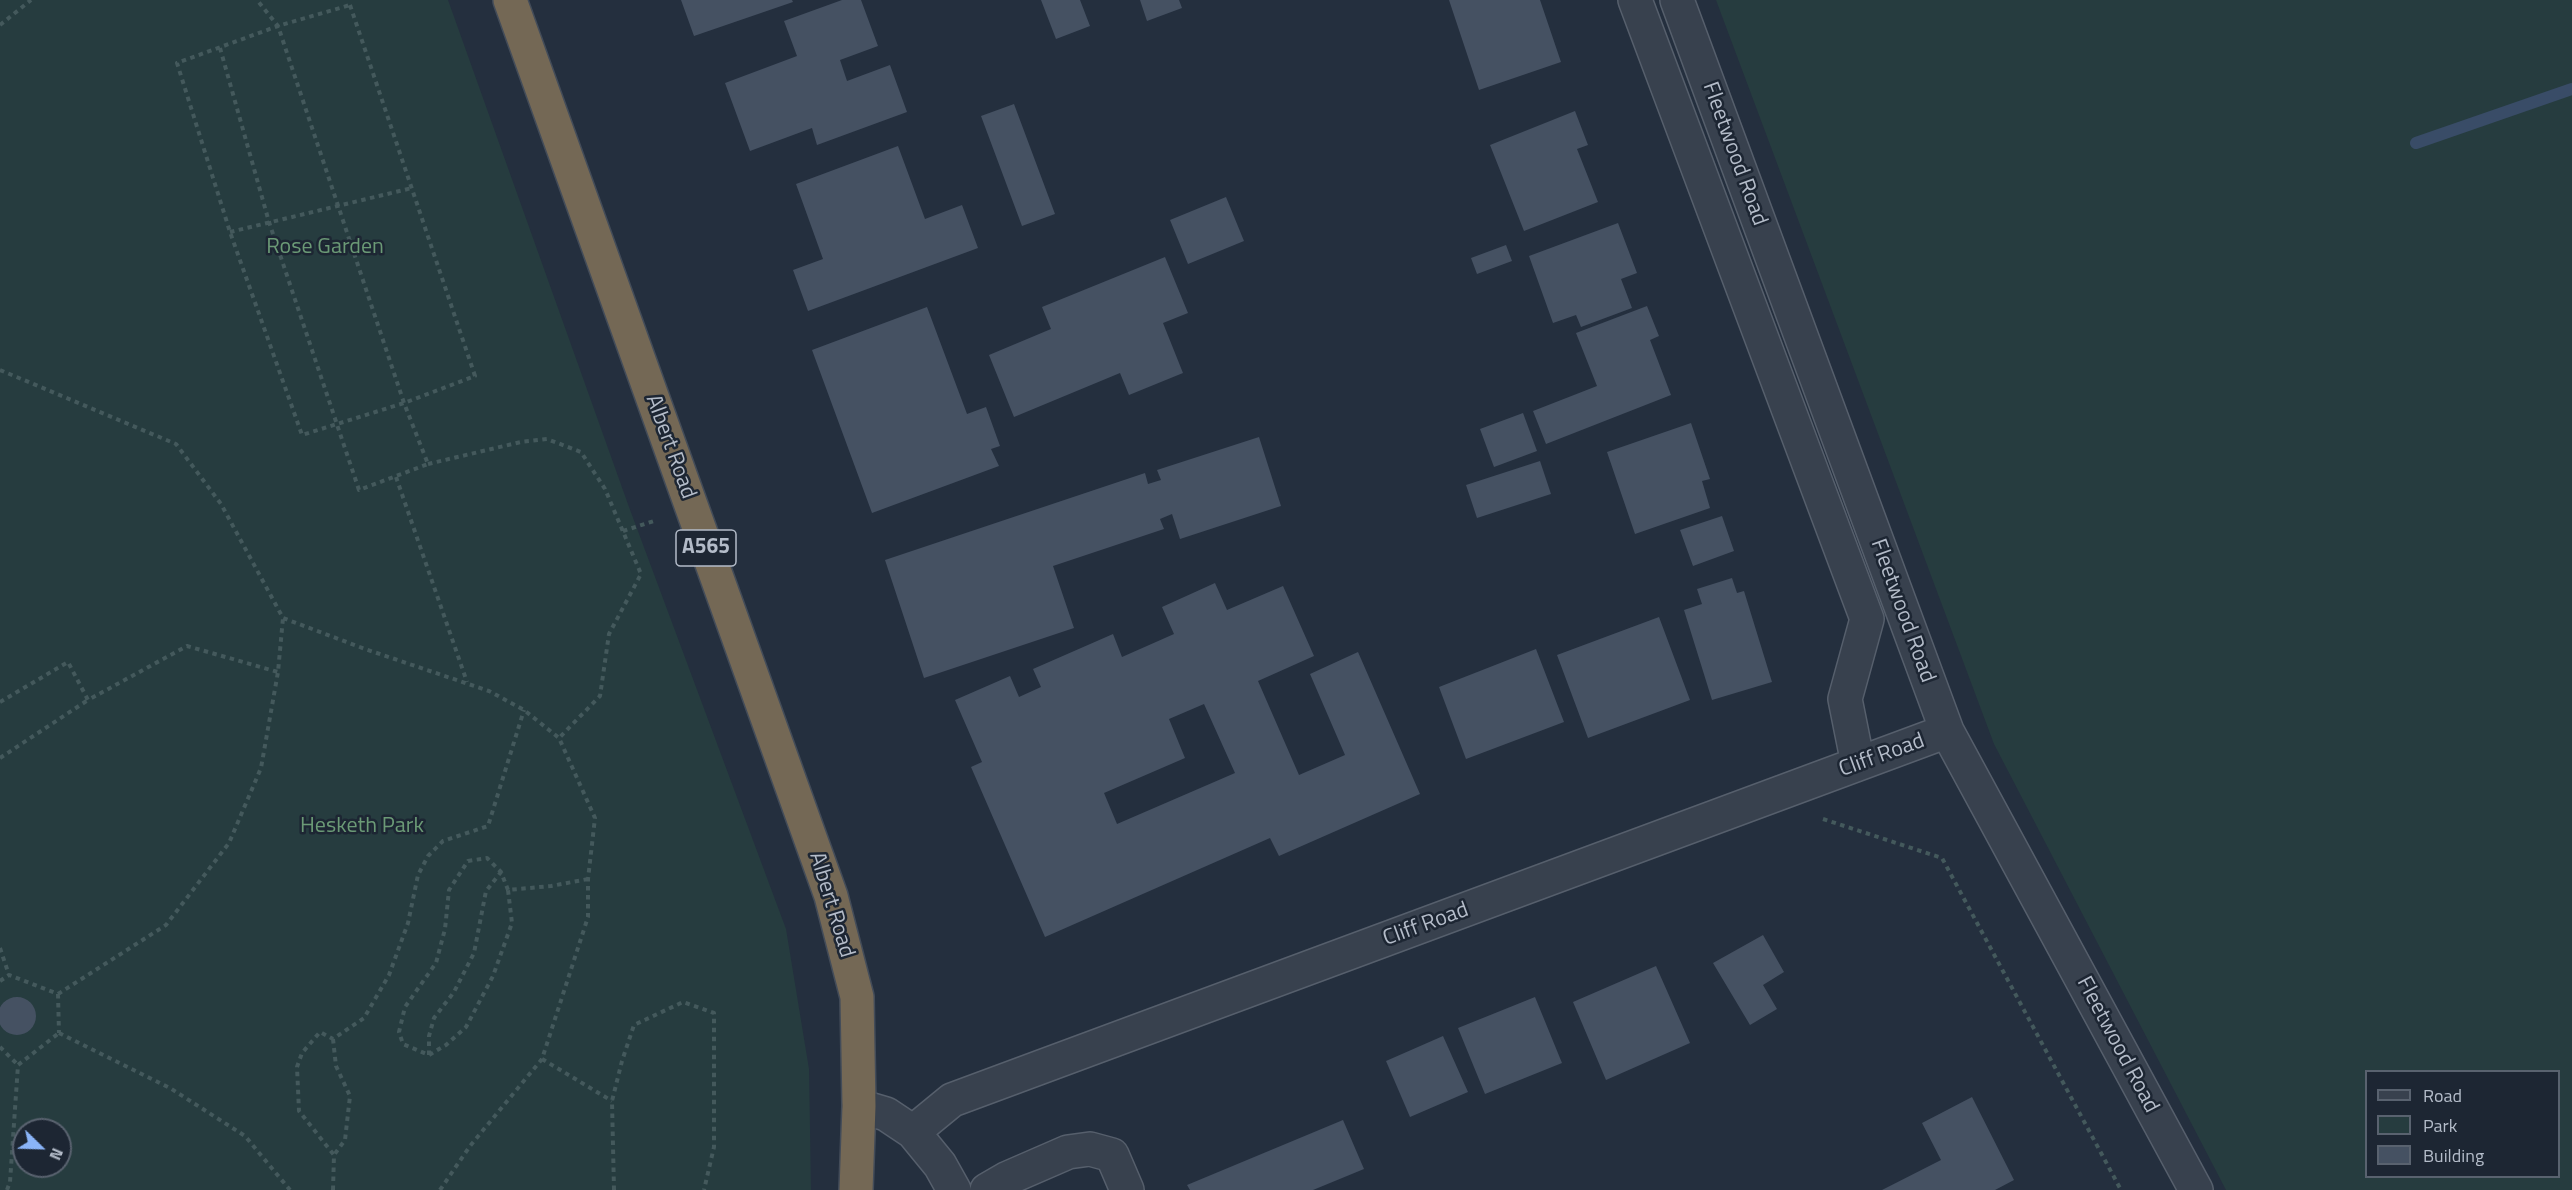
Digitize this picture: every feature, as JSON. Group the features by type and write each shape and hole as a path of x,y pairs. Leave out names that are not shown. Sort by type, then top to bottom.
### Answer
{"highway":[{"name":"Albert Road","path":"510,0 831,896 857,997 859,1106"},
{"name":"A565","path":"856,1190 859,1106"}],"street":[{"path":"1635,0 1867,619 1845,699 1858,764"},
{"name":"Fleetwood Road","path":"1677,0 1947,731 2196,1190"},
{"name":"Cliff Road","path":"913,1132 952,1100 1947,731"},
{"path":"859,1106 886,1114 913,1132 940,1165 954,1190"},
{"path":"987,1190 1006,1179 1068,1152 1090,1149 1112,1155 1127,1190"}],"path":[{"path":"0,25 31,0"},
{"path":"257,0 278,26 404,403 429,465"},
{"path":"350,4 475,376 404,403 302,435 230,232 177,63 220,48 278,26 350,4"},
{"path":"220,48 269,222 359,490 429,465 521,442 547,439 581,452 605,489 641,574 609,634 600,696 559,738"},
{"path":"230,232 412,188"},
{"path":"0,370 176,444 221,504 283,618 278,672 261,768 229,843 166,925 58,994"},
{"path":"396,477 467,682"},
{"path":"283,618 365,649 467,682 524,710 559,738 595,818 588,879 588,917 542,1059 470,1146 440,1190"},
{"path":"0,758 88,700 187,646 278,672"},
{"path":"0,702 68,662 88,700"},
{"path":"333,1039 364,1018 389,975 408,923 418,875 428,856 442,841 488,826 524,710"},
{"path":"1819,818 1942,858 2121,1190"},
{"path":"487,858 501,872 508,890 512,923 493,976 466,1028 446,1045 429,1055 403,1044 399,1032 405,1007 436,963 445,929 448,890 468,861 487,858"},
{"path":"429,1055 429,1036 434,1018 454,992 474,953 486,891 501,872"},
{"path":"508,890 588,879"},
{"path":"0,948 9,975"},
{"path":"9,975 58,994"},
{"path":"0,981 9,975"},
{"path":"58,994 59,1033"},
{"path":"614,1190 612,1101 634,1025 683,1002 714,1013 714,1147 705,1190"},
{"path":"333,1039 320,1032 302,1053 297,1067 299,1111 334,1155"},
{"path":"7,1190 10,1182 18,1065 59,1033"},
{"path":"59,1033 170,1088 245,1136 290,1190"},
{"path":"333,1039 336,1066 350,1096 345,1140 334,1155 333,1190"},
{"path":"0,1047 18,1065"},
{"path":"542,1059 612,1101"}],"green space":[{"name":"Hesketh Park","path":"0,0 448,0 629,507 786,929 809,1069 811,1190 0,1190"},
{"path":"1716,0 2572,0 2572,1190 2226,1190 1994,744"}],"building":[{"path":"681,0 792,0 793,2 694,36"},
{"path":"842,0 861,0 878,46 840,60 847,81 890,65 907,112 817,145 812,128 750,151 725,83 797,56 784,21"},
{"path":"1041,0 1080,0 1090,26 1056,39"},
{"path":"1140,0 1179,0 1182,8 1147,21"},
{"path":"1449,0 1540,0 1561,62 1479,90"},
{"path":"1014,104 1055,214 1022,226 981,116"},
{"path":"1575,111 1588,145 1577,149 1598,202 1524,231 1490,145"},
{"path":"898,146 925,219 962,205 978,248 808,311 793,270 823,259 796,184"},
{"path":"1226,197 1244,241 1188,264 1170,220"},
{"path":"1618,223 1637,273 1621,279 1632,308 1581,327 1576,315 1553,323 1529,256"},
{"path":"1506,245 1512,261 1477,274 1471,258"},
{"path":"1165,257 1188,313 1163,323 1183,373 1129,395 1120,373 1014,417 989,355 1051,329 1042,307"},
{"path":"1647,306 1659,336 1650,340 1671,395 1546,444 1533,411 1597,386 1576,333"},
{"path":"927,307 967,414 986,407 1000,446 991,449 999,466 872,513 812,350"},
{"path":"1523,413 1537,451 1494,467 1480,429"},
{"path":"1691,423 1710,479 1702,481 1710,508 1635,534 1607,452"},
{"path":"1259,437 1281,506 1180,539 1172,514 1160,519 1164,529 1053,566 1074,628 924,678 885,560 1145,473 1148,484 1161,480 1157,470"},
{"path":"1540,461 1551,494 1477,518 1466,485"},
{"path":"1722,516 1734,551 1693,566 1680,530"},
{"path":"1732,578 1737,593 1744,591 1772,682 1712,700 1684,610 1702,604 1697,589"},
{"path":"1215,583 1227,610 1283,586 1314,656 1258,681 1299,775 1345,755 1310,674 1358,652 1420,794 1279,856 1270,838 1045,937 971,767 982,762 955,700 1010,676 1019,697 1041,687 1033,669 1113,634 1122,657 1174,634 1162,607","holes":["1204,704 1235,773 1117,824 1104,793 1185,758 1169,719"]},
{"path":"1659,617 1690,700 1588,738 1557,655"},
{"path":"1536,649 1564,722 1466,759 1439,687"},
{"path":"1763,935 1784,972 1763,985 1777,1009 1750,1025 1713,963"},
{"path":"1656,966 1690,1043 1606,1080 1573,1002"},
{"path":"1535,997 1562,1063 1485,1094 1458,1028"},
{"path":"10,998 24,998 31,1002 35,1009 35,1023 31,1030 24,1034 10,1034 3,1030 -1,1023 -1,1009 3,1002"},
{"path":"1443,1036 1468,1092 1410,1117 1386,1061"},
{"path":"1972,1097 2014,1180 1995,1190 1882,1190 1941,1160 1922,1123"},
{"path":"1343,1120 1364,1169 1313,1190 1190,1190 1187,1185"}],"waterway":[{"path":"2416,143 2572,89"}],"park label":[{"name":"Rose Garden","path":"325,248"}]}
